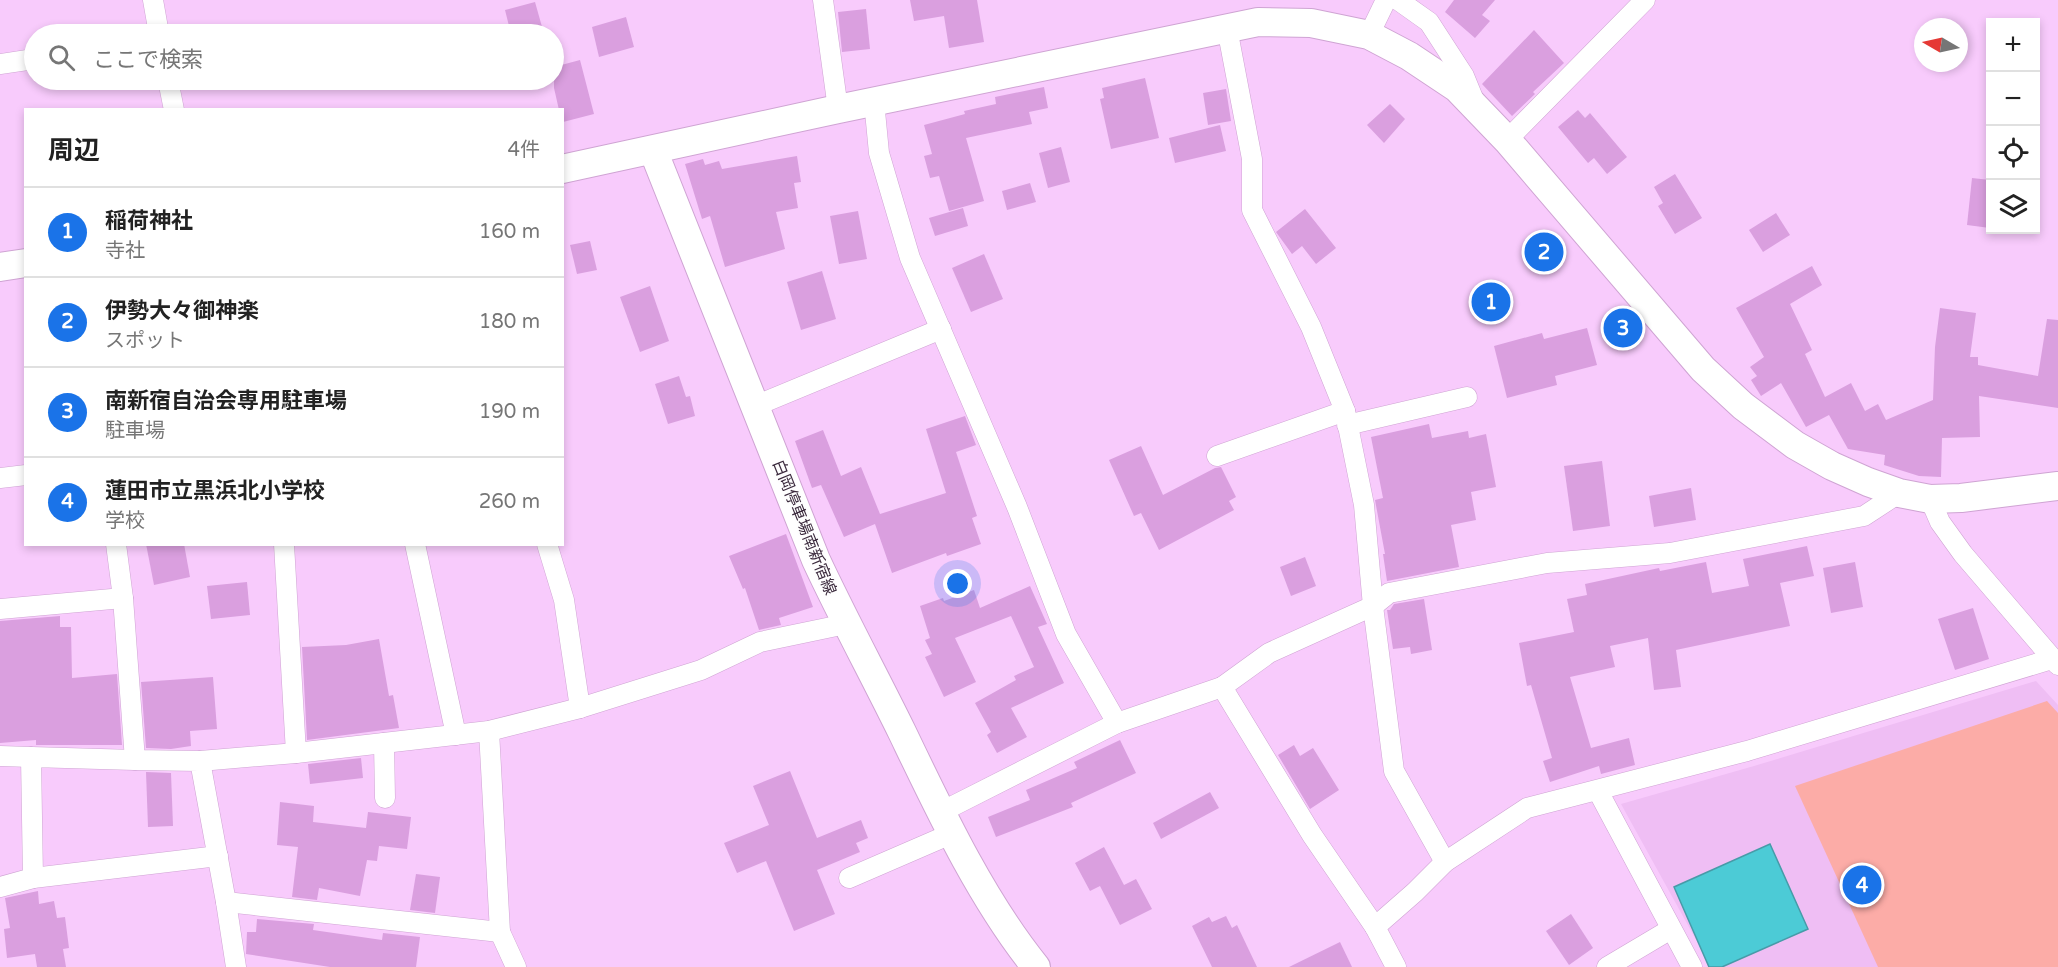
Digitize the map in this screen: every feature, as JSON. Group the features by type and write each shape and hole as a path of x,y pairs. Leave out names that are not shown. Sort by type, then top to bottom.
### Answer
{"street":[{"path":"153,0 157,24"},
{"path":"823,0 838,109"},
{"path":"1369,35 1386,0"},
{"path":"1398,0 1429,22 1464,76 1478,109"},
{"path":"1507,140 1645,0"},
{"path":"564,169 874,101 1227,28 1260,11 1369,35 1409,56 1457,88 1507,140 1703,369 1743,406 1796,445 1833,466 1899,493 1930,499 1961,498 2058,486"},
{"path":"1227,28 1252,159 1252,210 1311,327 1346,418 1364,505 1373,606 1394,771 1444,862"},
{"path":"0,64 24,60"},
{"path":"170,90 174,108"},
{"path":"874,101 879,153 910,258 1017,507 1066,634 1117,723"},
{"name":"白岡停車場南新宿線","path":"653,150 816,560 846,624 947,822 1017,943 1036,967"},
{"path":"0,267 24,262"},
{"path":"756,406 941,328"},
{"path":"1217,456 1346,418 1467,397"},
{"path":"0,478 24,475"},
{"path":"849,878 1117,723 1222,687 1269,653 1373,606 1389,593 1546,563 1670,553 1864,516 1899,493"},
{"path":"1375,927 1415,892 1444,862 1527,808 1747,751 2055,662 1964,554 1940,522 1930,499"},
{"path":"116,546 123,598 135,760"},
{"path":"284,546 296,753"},
{"path":"415,546 456,735"},
{"path":"548,546 564,600 580,708"},
{"path":"0,609 123,598"},
{"path":"0,756 200,761 296,753 489,731 580,708 701,670 760,642 846,624"},
{"path":"1222,687 1312,835 1375,927 1396,967"},
{"path":"489,731 500,932 516,967"},
{"path":"384,743 385,798"},
{"path":"31,758 33,878"},
{"path":"200,761 236,967"},
{"path":"1598,791 1692,967"},
{"path":"0,887 33,878 218,856"},
{"path":"226,902 500,932"},
{"path":"1607,967 1671,929"}],"shaded area":[{"path":"2036,681 2058,705 2058,967 1711,967 1621,804"},
{"path":"2047,701 2058,713 2058,967 1878,967 1795,786"},
{"path":"1770,844 1808,929 1722,967 1709,967 1674,887"}],"building":[{"path":"910,0 977,0 984,42 949,48 944,16 914,21"},
{"path":"1454,0 1495,0 1482,15 1490,21 1475,38 1445,12"},
{"path":"535,2 541,24 508,24 505,10"},
{"path":"866,9 870,49 842,52 838,12"},
{"path":"626,17 634,47 599,57 592,27"},
{"path":"1534,30 1564,63 1533,92 1535,94 1512,116 1482,84"},
{"path":"580,60 594,114 564,122 564,108 559,108 554,90 564,90 564,64"},
{"path":"1145,78 1159,138 1111,149 1100,99 1104,98 1102,88"},
{"path":"1044,87 1048,108 1029,112 1032,124 966,138 984,201 949,211 939,176 930,178 924,156 932,154 924,125 965,114 964,111 996,104 995,97"},
{"path":"1226,89 1231,121 1208,125 1203,93"},
{"path":"1390,104 1405,119 1384,143 1367,125"},
{"path":"1578,110 1585,118 1590,113 1627,157 1607,174 1594,158 1588,163 1558,127"},
{"path":"1220,125 1226,151 1175,163 1169,138"},
{"path":"1061,147 1070,182 1048,188 1039,153"},
{"path":"797,156 801,182 794,183 798,208 776,212 785,249 725,267 710,216 702,219 685,164 703,159 705,165 719,161 722,169"},
{"path":"1675,174 1702,218 1675,234 1658,206 1663,203 1654,187"},
{"path":"1972,178 1986,180 1986,227 1967,225"},
{"path":"1030,183 1036,202 1007,210 1002,191"},
{"path":"963,208 968,226 935,236 929,218"},
{"path":"1305,209 1336,248 1316,264 1302,246 1292,254 1276,232"},
{"path":"858,211 867,259 839,264 830,216"},
{"path":"1776,213 1790,235 1763,252 1749,230"},
{"path":"590,241 597,270 577,274 570,245"},
{"path":"984,254 1003,299 971,312 952,268"},
{"path":"1812,266 1822,285 1790,304 1812,350 1805,354 1825,397 1851,383 1865,411 1878,404 1886,420 1933,400 1935,347 1940,308 1976,313 1970,357 1978,357 1978,365 2038,376 2047,319 2058,320 2058,408 1979,396 1980,437 1942,438 1941,477 1919,476 1884,465 1885,455 1848,449 1829,415 1806,427 1781,383 1761,396 1751,380 1757,376 1750,367 1764,357 1736,308"},
{"path":"822,271 836,319 801,330 787,282"},
{"path":"650,286 669,341 640,352 620,297"},
{"path":"1587,328 1597,365 1555,376 1557,385 1507,398 1494,346 1542,333 1544,339"},
{"path":"679,376 686,397 690,396 695,416 668,424 655,384"},
{"path":"965,416 976,445 956,452 977,516 972,518 981,544 947,556 946,553 892,573 875,524 844,537 821,485 812,488 795,441 823,430 841,476 861,467 880,514 946,493 926,429"},
{"path":"1429,424 1432,438 1468,431 1469,438 1486,434 1496,487 1471,492 1476,520 1451,525 1459,567 1387,581 1383,554 1385,554 1375,500 1383,498 1371,437"},
{"path":"1141,446 1163,495 1221,467 1236,497 1229,501 1234,510 1159,550 1141,513 1134,516 1109,460"},
{"path":"1602,461 1610,526 1573,531 1564,466"},
{"path":"1691,488 1696,520 1654,527 1649,496"},
{"path":"786,534 813,607 779,618 781,625 759,630 745,588 743,589 729,556"},
{"path":"146,546 184,546 190,577 154,585"},
{"path":"1807,546 1814,576 1780,583 1790,626 1676,650 1681,687 1654,690 1648,638 1610,646 1615,667 1570,677 1591,748 1629,738 1635,765 1601,774 1599,766 1550,782 1543,761 1552,758 1531,685 1527,686 1519,643 1574,632 1567,599 1587,595 1585,584 1659,568 1660,571 1706,562 1712,593 1749,586 1743,559"},
{"path":"1305,557 1316,586 1291,596 1280,567"},
{"path":"1855,562 1863,607 1831,613 1823,568"},
{"path":"247,582 250,615 211,619 207,586"},
{"path":"1030,586 1047,624 1038,627 1064,683 1011,708 1027,737 997,753 987,735 991,732 975,703 1016,680 1014,676 1034,667 1011,616 955,638 976,682 944,697 925,657 932,654 925,640 930,638 920,606 943,598 944,601 974,590 980,608"},
{"path":"1424,599 1432,650 1411,654 1410,647 1393,649 1387,610 1390,610 1394,604"},
{"path":"1973,608 1989,659 1955,670 1938,619"},
{"path":"60,616 60,627 71,627 72,678 117,674 122,745 36,745 36,740 0,743 0,621"},
{"path":"379,639 389,696 393,695 399,728 307,740 302,647 346,645"},
{"path":"213,677 217,729 190,731 191,746 171,749 146,748 141,682"},
{"path":"1120,740 1136,773 1071,803 1073,807 996,837 988,817 1030,800 1026,790 1077,768 1074,762"},
{"path":"1294,745 1300,756 1313,748 1339,790 1310,809 1278,755"},
{"path":"361,758 363,778 310,784 308,764"},
{"path":"790,771 817,838 861,820 868,838 856,843 860,852 817,870 835,914 794,931 766,861 737,873 724,843 769,825 753,786"},
{"path":"146,772 171,773 173,826 148,827"},
{"path":"1210,792 1219,808 1161,839 1153,823"},
{"path":"280,802 314,806 313,822 366,828 368,812 411,817 407,849 379,846 377,861 367,860 360,896 319,888 317,900 292,897 298,847 277,845"},
{"path":"1104,847 1124,885 1136,879 1152,909 1120,925 1100,886 1090,891 1075,863"},
{"path":"416,874 440,877 435,913 410,910"},
{"path":"38,891 39,904 54,901 57,918 65,917 69,948 63,949 66,967 37,967 35,954 7,958 4,929 10,928 5,898"},
{"path":"1571,914 1593,948 1569,965 1546,931"},
{"path":"1226,916 1232,928 1237,925 1257,967 1212,967 1192,926 1209,917 1212,922"},
{"path":"257,919 314,924 313,930 382,940 383,933 420,937 416,967 330,967 246,954 247,932 256,932"},
{"path":"1340,942 1352,967 1289,967"}],"place":[{"name":"伊勢大々御神楽","path":"1544,252"},
{"name":"稲荷神社","path":"1491,302"},
{"name":"南新宿自治会専用駐車場","path":"1623,328"},
{"name":"蓮田市立黒浜北小学校","path":"1862,885"}]}
